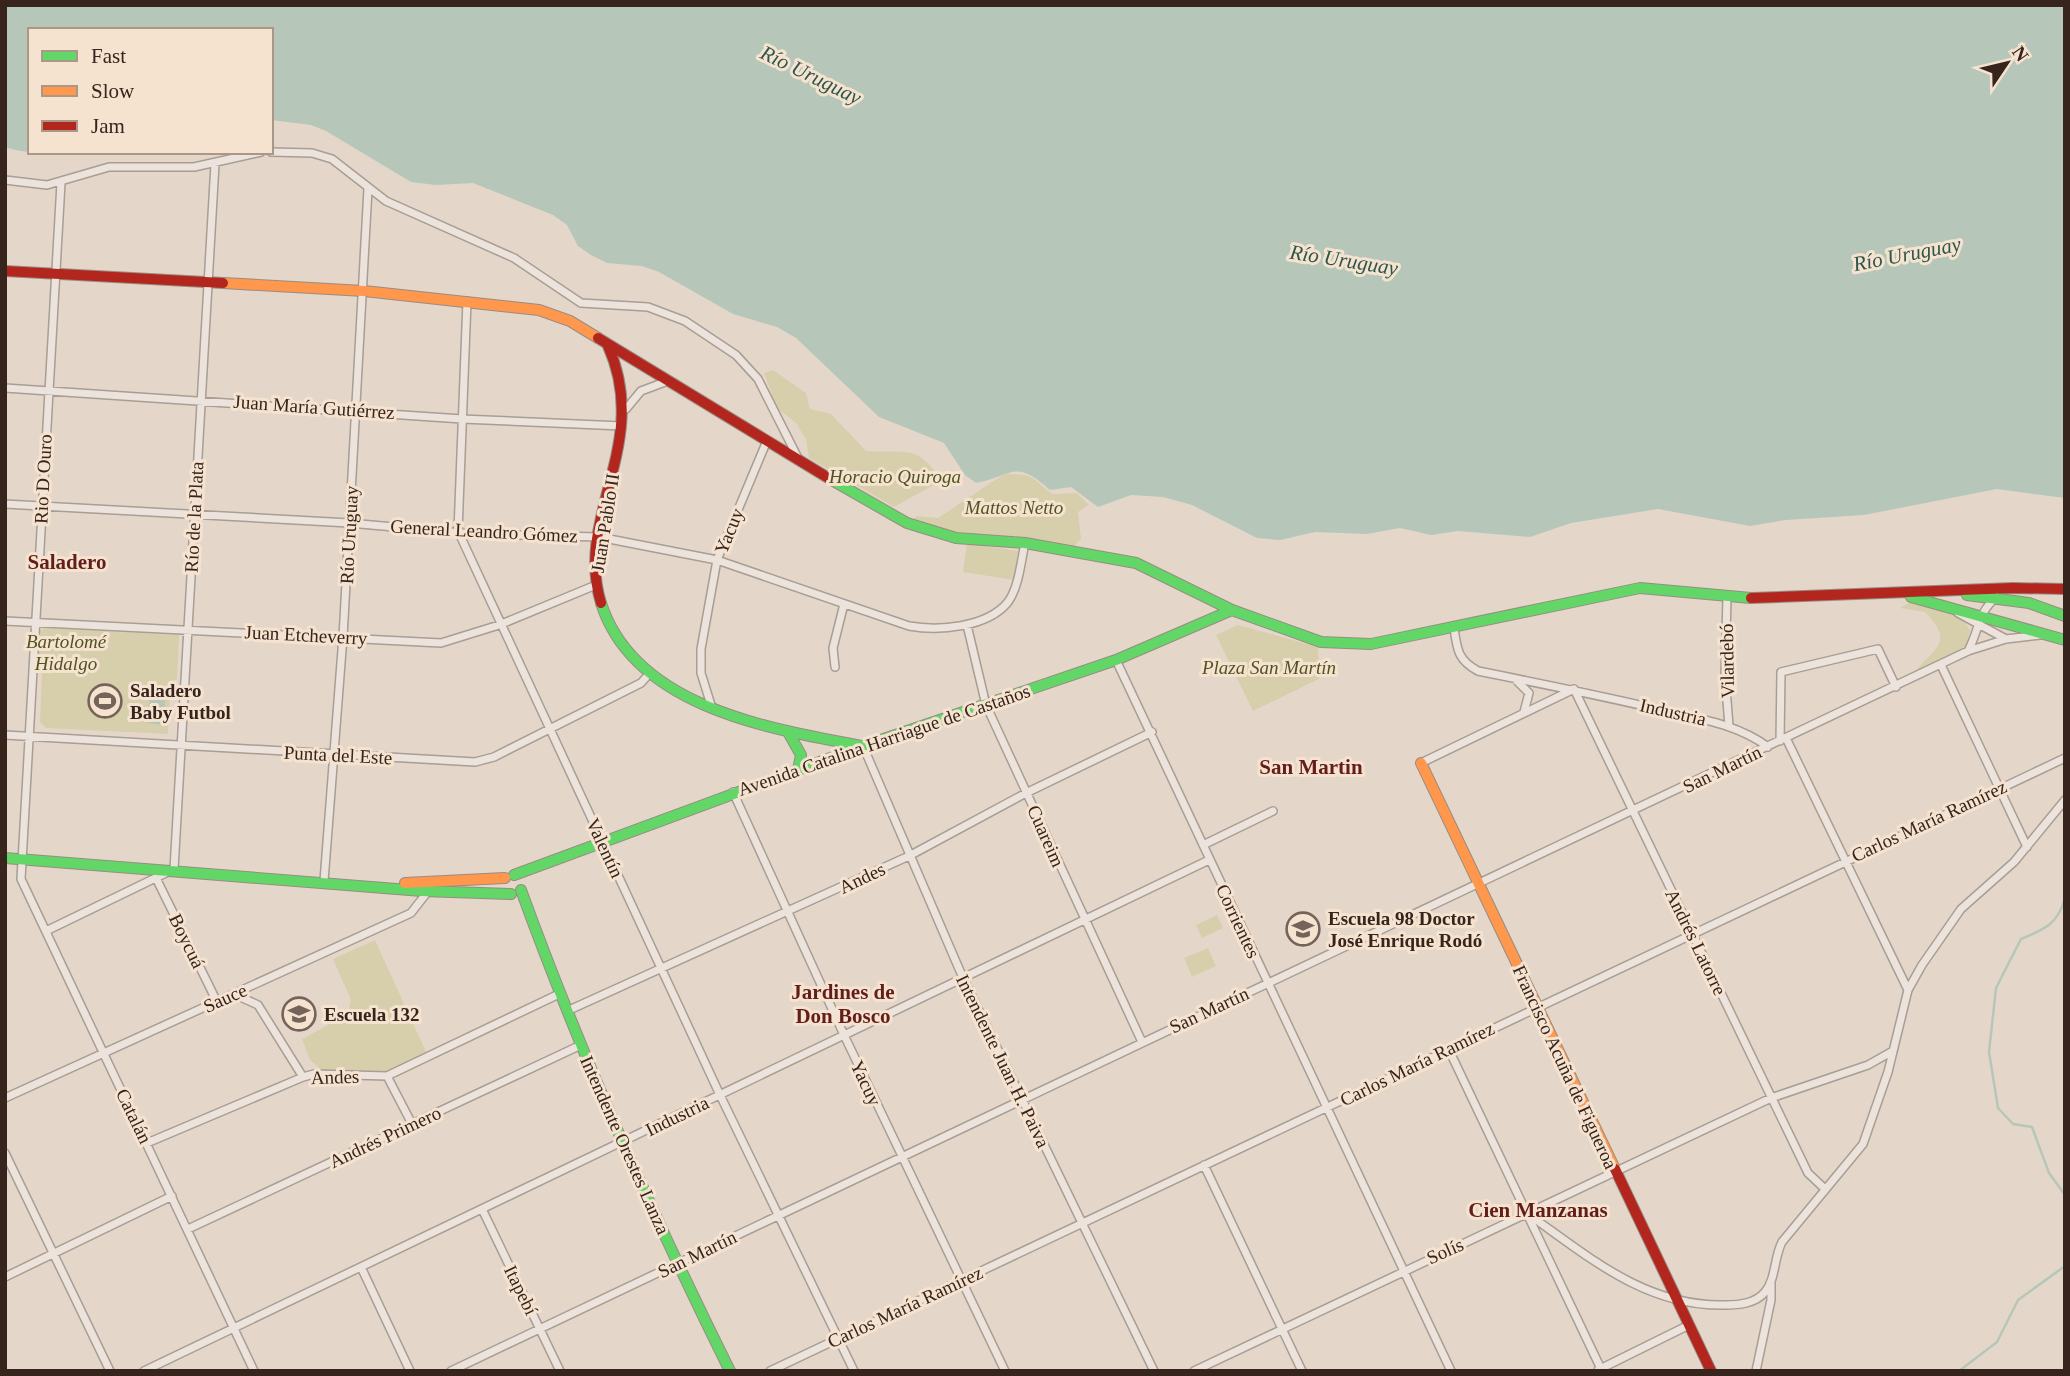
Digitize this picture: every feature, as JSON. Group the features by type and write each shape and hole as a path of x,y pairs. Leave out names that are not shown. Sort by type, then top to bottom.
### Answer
{"street":[{"path":"273,152 312,153 332,159 368,190 481,245 514,258 581,303 648,307 685,321 736,355 758,379 800,463"},
{"path":"5,180 32,185 61,183 91,170 109,167 215,164 253,154"},
{"name":"Río de la Plata","path":"174,869 215,164"},
{"name":"Rio D Ouro","path":"21,859 61,183"},
{"name":"Río Uruguay","path":"329,881 368,190"},
{"path":"5,271 364,291 467,301 558,315 800,463 930,532 1025,543 1136,563 1232,610 1300,635 1345,645 1371,644 1454,628 1640,588 1727,597 1900,594 2013,588 2065,589"},
{"name":"Valentín","path":"467,301 458,531 499,625 720,1095 854,1371"},
{"name":"Juan Pablo II","path":"607,344 617,362 626,409 599,537 596,585 603,609 615,633 649,674 667,686 711,705 789,732 863,746"},
{"path":"626,409 641,391 665,382"},
{"name":"Juan María Gutiérrez","path":"5,388 357,409 462,419 622,426"},
{"name":"Yacuy","path":"711,705 701,673 701,649 717,560 766,443"},
{"name":"General Leandro Gómez","path":"5,504 599,537 717,560 928,630 967,625 999,610 1009,601 1025,543"},
{"name":"Juan Etcheverry","path":"5,621 441,643 499,625 596,585"},
{"path":"1968,651 1979,620 1994,598 2013,588"},
{"path":"1944,591 2049,608 2065,616"},
{"path":"1900,594 1942,603 1979,620 2006,639"},
{"name":"Vilardebó","path":"1727,597 1725,676 1728,726"},
{"path":"835,667 833,648 844,604"},
{"name":"Avenida Catalina Harriague de Castaños","path":"429,887 510,877 536,869 733,792 1116,660 1232,610"},
{"path":"1979,620 2065,640"},
{"name":"Cuareim","path":"967,625 986,705 1142,1042"},
{"name":"Industria","path":"1454,628 1457,652 1464,664 1478,671 1574,689 1728,726 1754,736 1768,747"},
{"name":"San Martín","path":"451,1371 1968,651 2006,639 2048,635"},
{"path":"1896,687 1878,649 1781,672 1783,740 1908,990"},
{"name":"Corrientes","path":"1116,660 1451,1371"},
{"path":"1941,665 2027,847"},
{"name":"Punta del Este","path":"5,735 475,762 494,757 641,683 649,674"},
{"path":"1514,678 1529,693 1524,712"},
{"path":"1421,763 1574,689"},
{"name":"Andrés Latorre","path":"1574,689 1808,1173 1825,1189"},
{"path":"789,732 801,755 798,770"},
{"name":"Andes","path":"567,1011 909,856 1026,793 1152,732"},
{"name":"Intendente Juan H. Paiva","path":"863,746 963,978 1154,1371"},
{"name":"Carlos María Ramírez","path":"770,1371 1692,932 2065,758"},
{"name":"Francisco Acuña de Figueroa","path":"1421,763 1711,1371"},
{"name":"Yacuy","path":"733,792 901,1157 1004,1371"},
{"path":"1756,1371 1771,1300 1776,1253 1782,1242 1864,1143 1884,1085 1908,990 1961,909 2027,847 2065,800"},
{"path":"1203,845 1273,811"},
{"name":"Avenida Catalina Harriague de Castaños","path":"5,858 329,881 517,891"},
{"name":"Catalán","path":"21,859 21,879 254,1371"},
{"name":"Industria","path":"144,1371 1209,860"},
{"path":"46,931 157,880 174,869"},
{"path":"517,891 527,876 536,869"},
{"path":"510,877 520,878 517,891 503,888 510,877"},
{"name":"Boycuá","path":"157,880 217,1002"},
{"name":"Sauce","path":"5,1098 411,913 429,887"},
{"name":"Intendente Orestes Lanza","path":"517,891 531,914 559,994 622,1142 677,1264 730,1371"},
{"path":"234,994 258,1005 303,1077"},
{"name":"Andes","path":"146,1143 303,1077 314,1074 387,1076 559,994"},
{"name":"Andrés Primero","path":"188,1229 581,1045"},
{"path":"1449,1050 1600,1370 1689,1325"},
{"name":"Solís","path":"1194,1371 1771,1098 1868,1065 1891,1052"},
{"path":"387,1076 412,1124"},
{"path":"5,1153 110,1371"},
{"path":"1204,1165 1302,1371"},
{"path":"5,1277 172,1196"},
{"name":"Itapebí","path":"482,1209 560,1371"},
{"path":"1528,1214 1616,1276 1647,1292 1711,1305 1737,1305 1756,1300 1772,1280"},
{"path":"361,1267 410,1371"}],"green space":[{"name":"Horacio Quiroga","path":"773,370 806,393 810,409 831,414 866,451 909,452 917,455 925,460 941,481 894,507 809,458 806,439 796,423 777,408 764,373"},
{"name":"Mattos Netto","path":"1004,474 1032,478 1052,494 1077,493 1089,505 1078,512 1081,539 1074,546 940,530 913,521 916,516 938,518"},
{"path":"967,543 1018,551 1014,580 963,572"},
{"path":"1911,602 1944,609 1959,618 1970,630 1966,646 1915,673 1940,640 1935,623 1925,612 1900,608"},
{"name":"Plaza San Martín","path":"1238,625 1318,647 1319,679 1253,711 1216,635"},
{"name":"Bartolomé Hidalgo","path":"44,628 179,635 177,680 171,680 168,734 46,728 40,722 42,673 37,673 38,633"},
{"path":"1217,915 1223,928 1202,938 1196,925"},
{"path":"375,940 427,1054 389,1071 322,1070 310,1060 302,1039 348,1014 351,1000 333,959"},
{"path":"1208,948 1216,966 1192,977 1184,958"}],"water":[{"path":"5,5 2065,5 2065,498 1997,489 1864,515 1786,520 1750,526 1658,509 1571,523 1530,537 1458,531 1431,535 1400,528 1367,534 1315,532 1280,540 1257,538 1192,505 1163,497 1131,495 1098,507 1071,487 1050,490 1029,474 1021,472 976,483 965,475 944,443 879,417 796,338 777,327 733,314 659,272 642,266 607,263 591,255 578,246 567,225 553,215 473,183 436,185 411,182 326,131 311,125 273,120 273,28 28,28 28,152 5,147"},
{"path":"150,691 166,692 163,725 147,723"}],"waterway":[{"path":"2065,898 2054,920 2021,939 1996,988 1989,1052 1998,1108 2013,1124 2032,1127 2049,1173 2065,1195"},
{"path":"1959,1371 1997,1342 2018,1300 2065,1266"}],"traffic: fast":[{"path":"830,479 907,523 956,538 1025,543 1136,563 1232,610 1321,642 1371,644 1640,588 1751,598"},
{"path":"1967,595 2029,603 2065,616"},
{"path":"1911,597 2065,640"},
{"path":"601,603 618,638 643,667 674,689 709,707 748,721 862,746"},
{"path":"514,875 863,746 1116,660 1232,610"},
{"path":"788,732 801,755 798,770"},
{"path":"5,858 422,891 511,894"},
{"path":"521,890 568,1013 619,1134 730,1371"}],"traffic: slow":[{"path":"223,283 364,291 539,310 570,321 598,338"},
{"path":"1421,763 1615,1169"},
{"path":"405,883 505,878"}],"traffic: jam":[{"path":"5,271 223,283"},
{"path":"598,338 830,479"},
{"path":"601,603 595,571 597,540 618,447 622,415 619,382 608,346"},
{"path":"1751,598 2013,588 2065,589"},
{"path":"1615,1169 1711,1371"}],"place":[{"name":"Saladero Baby Futbol","path":"105,701"},
{"name":"Escuela 98 Doctor José Enrique Rodó","path":"1303,929"},
{"name":"Escuela 132","path":"299,1014"}],"district":[{"name":"Saladero","path":"67,562"},
{"name":"San Martin","path":"1311,767"},
{"name":"Jardines de Don Bosco","path":"843,1004"},
{"name":"Cien Manzanas","path":"1538,1210"}]}
